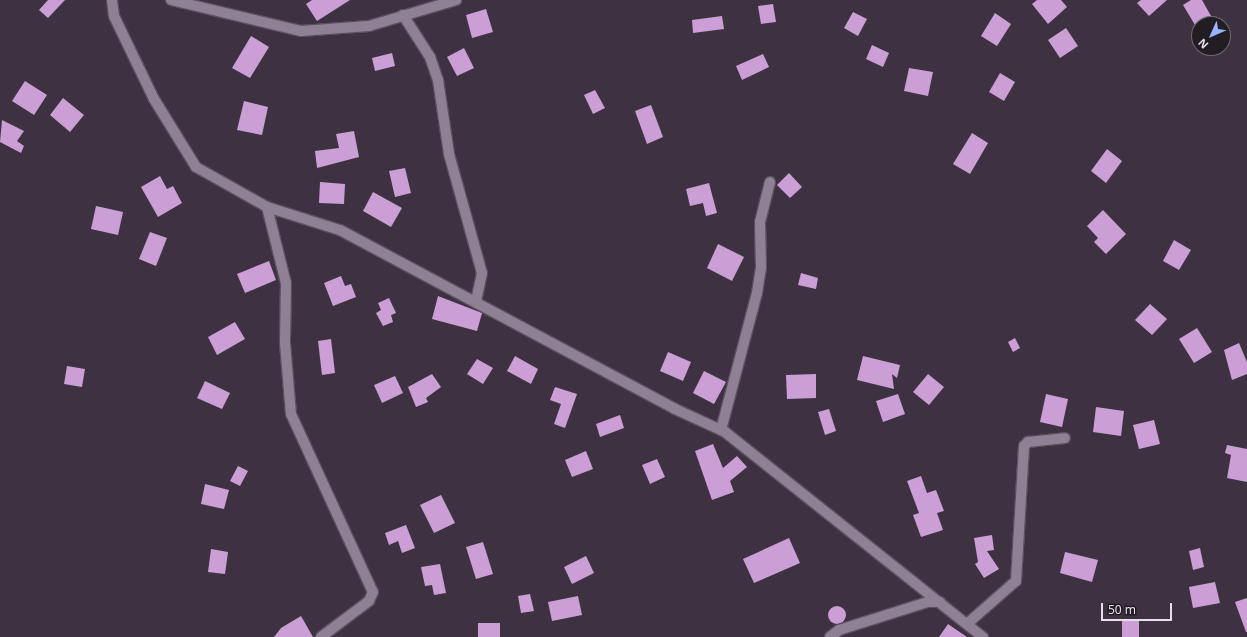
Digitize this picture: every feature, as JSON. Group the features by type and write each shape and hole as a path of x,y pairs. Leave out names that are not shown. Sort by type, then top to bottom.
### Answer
{"street":[{"path":"112,0 114,16 154,99 196,167 267,207 340,230 721,430 780,472 968,623 982,637"},
{"path":"171,0 301,31 369,26 456,0"},
{"path":"416,11 419,0"},
{"path":"403,15 430,57 438,80 449,154 482,273 476,302"},
{"path":"721,430 757,293 761,267 760,222 770,182"},
{"path":"267,207 286,283 285,343 291,414 373,592 369,601 321,637"},
{"path":"968,623 1016,581 1024,446 1028,442 1065,438"},
{"path":"830,637 839,630 928,602 940,602"}],"building":[{"path":"48,0 65,0 48,18 39,10"},
{"path":"312,0 350,0 317,21 306,4"},
{"path":"1037,0 1061,0 1067,7 1048,24 1032,4"},
{"path":"1141,0 1167,0 1149,16 1137,3"},
{"path":"1191,0 1202,0 1211,16 1191,16 1191,18 1183,5"},
{"path":"773,4 776,22 761,24 758,6"},
{"path":"486,9 493,32 472,38 466,15"},
{"path":"853,12 867,19 858,36 844,28"},
{"path":"995,13 1011,24 997,46 981,36"},
{"path":"722,16 724,29 693,33 692,20"},
{"path":"1066,28 1078,46 1060,58 1048,40"},
{"path":"251,36 269,47 250,78 232,68"},
{"path":"872,45 889,53 883,67 866,59"},
{"path":"464,48 474,68 457,76 447,57"},
{"path":"392,53 395,66 375,71 372,58"},
{"path":"763,54 769,67 742,80 736,66"},
{"path":"909,68 933,72 928,96 904,91"},
{"path":"1000,73 1015,82 1004,101 989,92"},
{"path":"25,81 47,95 34,115 12,101"},
{"path":"595,90 605,108 593,114 584,95"},
{"path":"63,98 84,115 70,132 50,115"},
{"path":"244,101 268,107 262,135 237,130"},
{"path":"651,105 663,137 647,144 635,111"},
{"path":"2,120 24,131 17,141 24,146 21,153 0,142"},
{"path":"354,131 359,157 317,168 315,151 339,148 336,134"},
{"path":"972,133 988,143 970,174 953,164"},
{"path":"1107,149 1122,161 1106,183 1091,171"},
{"path":"405,168 411,193 395,197 389,171"},
{"path":"789,173 802,187 790,198 777,185"},
{"path":"160,176 167,189 173,186 182,203 158,217 141,187"},
{"path":"320,182 345,184 344,204 319,203"},
{"path":"709,183 717,213 706,216 703,203 690,206 686,189"},
{"path":"373,192 402,208 391,227 363,211"},
{"path":"96,206 123,212 118,235 91,229"},
{"path":"1103,210 1126,234 1106,254 1094,242 1098,238 1087,226"},
{"path":"150,232 167,238 156,266 139,259"},
{"path":"1174,240 1191,250 1179,270 1163,261"},
{"path":"718,244 744,257 732,281 707,268"},
{"path":"269,261 276,280 245,293 237,274"},
{"path":"801,273 818,278 816,289 798,285"},
{"path":"341,276 345,286 351,284 356,297 333,306 324,283"},
{"path":"438,296 482,313 477,331 432,319"},
{"path":"389,298 396,313 391,315 393,322 383,326 376,313 381,310 378,303"},
{"path":"1150,304 1167,319 1152,335 1135,320"},
{"path":"235,322 245,339 217,355 208,337"},
{"path":"1197,328 1212,352 1194,363 1179,339"},
{"path":"1015,338 1020,348 1013,352 1008,342"},
{"path":"331,339 335,373 322,375 318,341"},
{"path":"1239,343 1247,362 1247,374 1232,380 1224,350"},
{"path":"668,352 691,362 683,381 660,371"},
{"path":"515,356 538,369 531,384 507,371"},
{"path":"863,356 900,365 897,378 892,374 894,389 857,380"},
{"path":"477,359 493,368 483,384 467,374"},
{"path":"67,366 85,369 82,387 64,384"},
{"path":"704,371 726,382 714,404 693,393"},
{"path":"432,374 441,387 426,398 428,402 416,407 408,387"},
{"path":"816,374 816,398 787,399 786,375"},
{"path":"928,374 944,387 929,405 913,392"},
{"path":"395,376 403,393 382,403 374,385"},
{"path":"205,381 230,393 222,409 197,398"},
{"path":"555,387 577,394 565,428 554,424 561,404 550,400"},
{"path":"898,394 905,414 883,422 876,401"},
{"path":"1046,394 1068,399 1062,427 1040,422"},
{"path":"1096,407 1124,411 1121,436 1093,432"},
{"path":"829,409 836,431 825,435 818,412"},
{"path":"620,415 624,428 600,437 596,424"},
{"path":"1154,420 1160,444 1139,449 1133,425"},
{"path":"713,444 723,468 737,456 747,467 730,481 734,492 712,500 695,451"},
{"path":"1227,445 1247,449 1247,482 1227,478 1231,455 1225,453"},
{"path":"586,451 593,469 572,477 565,460"},
{"path":"657,459 665,477 650,484 642,465"},
{"path":"238,466 248,471 240,486 230,481"},
{"path":"921,476 927,493 936,490 944,511 937,513 943,530 921,537 913,515 919,513 907,481"},
{"path":"205,484 229,490 224,509 201,504"},
{"path":"441,495 455,523 434,533 420,505"},
{"path":"406,525 415,548 402,553 398,541 389,545 385,533"},
{"path":"992,535 994,550 987,551 999,569 984,578 975,564 978,562 974,538"},
{"path":"789,538 800,563 754,583 743,559"},
{"path":"483,542 493,574 476,579 466,547"},
{"path":"1200,548 1204,567 1193,570 1189,551"},
{"path":"211,549 228,552 225,574 208,572"},
{"path":"1065,552 1098,560 1092,582 1060,573"},
{"path":"586,556 594,573 572,584 564,567"},
{"path":"440,564 446,593 434,595 432,585 425,586 421,567"},
{"path":"1215,582 1220,603 1193,608 1189,587"},
{"path":"530,594 534,611 521,613 518,596"},
{"path":"578,596 582,615 552,621 548,602"},
{"path":"1247,598 1247,632 1246,632 1235,602"},
{"path":"837,606 843,609 846,615 843,621 837,624 831,621 828,615 831,609"},
{"path":"301,616 313,637 274,637 281,628"},
{"path":"1122,621 1139,621 1139,637 1122,637"},
{"path":"478,623 500,623 500,637 478,637"},
{"path":"948,624 967,637 939,637"}]}
